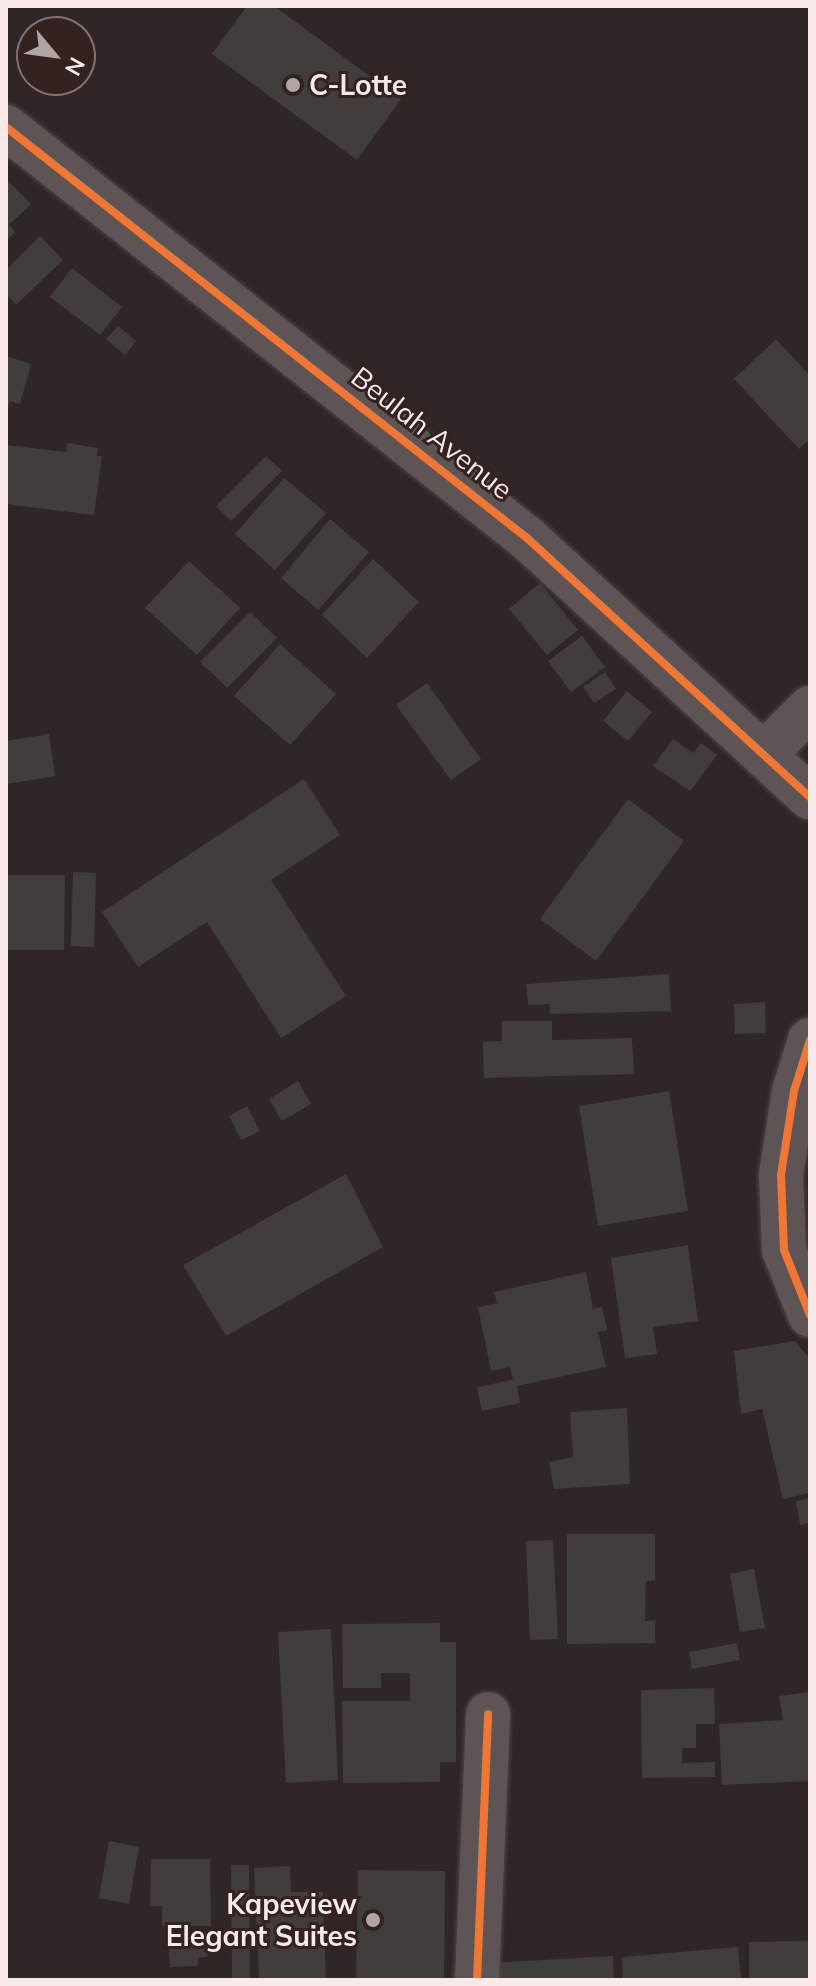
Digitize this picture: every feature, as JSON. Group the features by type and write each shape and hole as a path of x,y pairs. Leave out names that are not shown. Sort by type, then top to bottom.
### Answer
{"street":[{"name":"Beulah Avenue","path":"6,127 420,448 645,641 810,797"},
{"path":"765,753 810,708"},
{"path":"810,1040 794,1091 781,1175 784,1250 810,1315"},
{"path":"477,1980 488,1714"}],"building":[{"path":"247,6 274,6 401,99 357,160 212,54"},
{"path":"8,181 31,204 9,225 15,232 6,241"},
{"path":"40,236 63,260 16,305 6,294 6,270"},
{"path":"72,268 122,307 100,335 50,297"},
{"path":"118,326 136,341 125,355 106,339"},
{"path":"776,339 810,376 810,439 799,449 734,379"},
{"path":"6,356 31,364 20,404 10,401 7,412"},
{"path":"68,443 98,448 97,456 102,456 94,515 6,504 6,445 66,452"},
{"path":"266,456 282,471 231,521 216,506"},
{"path":"284,478 326,513 275,570 235,534"},
{"path":"330,519 369,552 318,610 281,578"},
{"path":"373,559 419,602 367,658 322,615"},
{"path":"189,561 240,608 197,655 145,608"},
{"path":"540,583 578,630 547,655 509,609"},
{"path":"250,612 277,638 227,688 200,662"},
{"path":"582,636 605,667 571,692 548,661"},
{"path":"280,644 336,694 290,745 234,696"},
{"path":"605,672 616,689 594,703 583,687"},
{"path":"427,683 481,759 451,780 396,705"},
{"path":"627,691 652,712 628,741 603,721"},
{"path":"49,734 55,776 6,784 6,741"},
{"path":"673,739 693,753 701,743 717,755 690,791 653,766"},
{"path":"304,779 340,835 271,880 346,996 281,1038 207,922 138,967 102,912"},
{"path":"628,799 684,841 596,961 540,919"},
{"path":"73,872 96,873 94,947 71,946"},
{"path":"6,875 65,875 64,950 6,950"},
{"path":"669,974 671,1011 550,1014 550,1004 528,1005 526,984"},
{"path":"765,1002 766,1033 735,1034 734,1004"},
{"path":"502,1021 552,1021 552,1040 632,1038 634,1074 484,1078 483,1042 502,1041"},
{"path":"298,1081 311,1104 282,1121 269,1099"},
{"path":"669,1091 688,1211 598,1226 579,1106"},
{"path":"247,1106 260,1131 241,1140 229,1116"},
{"path":"346,1174 383,1247 226,1336 183,1265"},
{"path":"688,1245 698,1321 653,1327 657,1354 625,1358 611,1258"},
{"path":"586,1272 593,1309 602,1307 607,1330 598,1332 606,1367 517,1386 520,1403 482,1411 477,1387 513,1380 510,1367 491,1371 478,1307 497,1303 494,1292"},
{"path":"795,1341 810,1359 810,1493 783,1499 762,1409 741,1414 734,1351"},
{"path":"627,1408 630,1484 554,1489 549,1462 573,1457 570,1412"},
{"path":"810,1498 810,1523 800,1525 796,1501"},
{"path":"567,1534 655,1534 655,1581 646,1581 645,1621 655,1621 655,1643 567,1644"},
{"path":"553,1540 558,1639 530,1640 526,1541"},
{"path":"754,1569 765,1628 740,1632 730,1574"},
{"path":"440,1623 440,1642 456,1642 456,1762 440,1762 440,1782 343,1783 342,1701 410,1701 410,1673 381,1673 381,1688 343,1688 342,1624"},
{"path":"331,1629 338,1780 286,1783 278,1632"},
{"path":"737,1643 740,1660 692,1669 689,1652"},
{"path":"714,1688 715,1724 696,1724 696,1748 682,1748 682,1763 715,1762 715,1777 642,1778 641,1690"},
{"path":"810,1692 810,1781 722,1785 719,1724 783,1720 779,1696"},
{"path":"109,1841 139,1847 129,1904 99,1898"},
{"path":"151,1859 210,1859 211,1926 162,1926 162,1906 150,1906"},
{"path":"231,1865 249,1865 250,1980 232,1980"},
{"path":"290,1866 291,1892 323,1892 326,1980 259,1980 254,1868"},
{"path":"358,1870 445,1871 444,1980 356,1980"},
{"path":"207,1937 207,1957 198,1958 198,1966 170,1967 168,1939"},
{"path":"810,1941 810,1980 749,1980 749,1942"},
{"path":"738,1947 741,1980 623,1980 622,1957"},
{"path":"613,1956 614,1980 492,1980 491,1963"}],"cycle path":[{"path":"6,127 527,538 810,797"},
{"path":"810,1040 794,1091 781,1175 784,1250 810,1315"},
{"path":"477,1980 488,1714"}],"place":[{"name":"C-Lotte","path":"293,85"},
{"name":"Kapeview Elegant Suites","path":"373,1920"}]}
